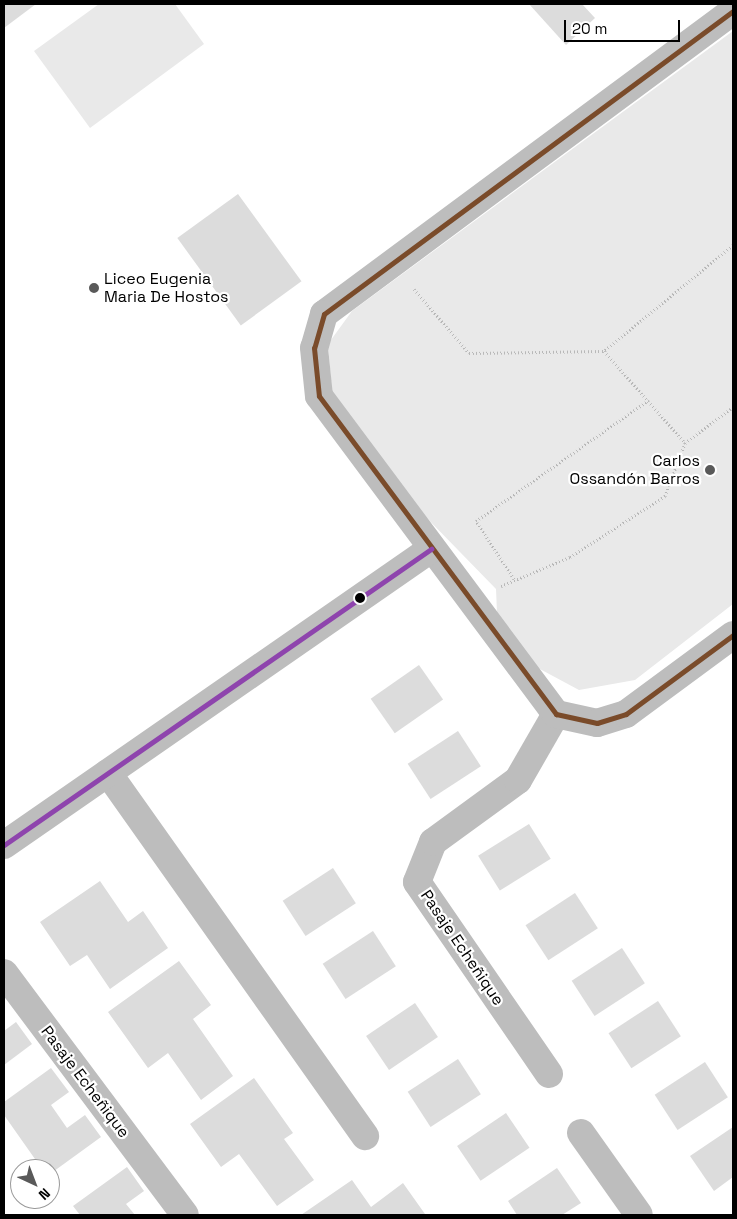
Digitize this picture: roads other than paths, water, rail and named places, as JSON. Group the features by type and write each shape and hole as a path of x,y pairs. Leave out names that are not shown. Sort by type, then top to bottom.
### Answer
{"street":[{"path":"733,11 324,314 314,348 319,396 431,549 477,607 556,714 597,723 626,714 733,635"},
{"path":"4,846 431,549"},
{"name":"Pasaje Echeñique","path":"549,1074 418,882 433,842 518,780 556,714"},
{"path":"108,773 365,1136"},
{"name":"Pasaje Echeñique","path":"4,972 185,1215"},
{"path":"581,1133 639,1215"}],"place":[{"name":"Liceo Eugenia Maria De Hostos","path":"94,288"},
{"name":"Carlos Ossandón Barros","path":"710,470"}]}
